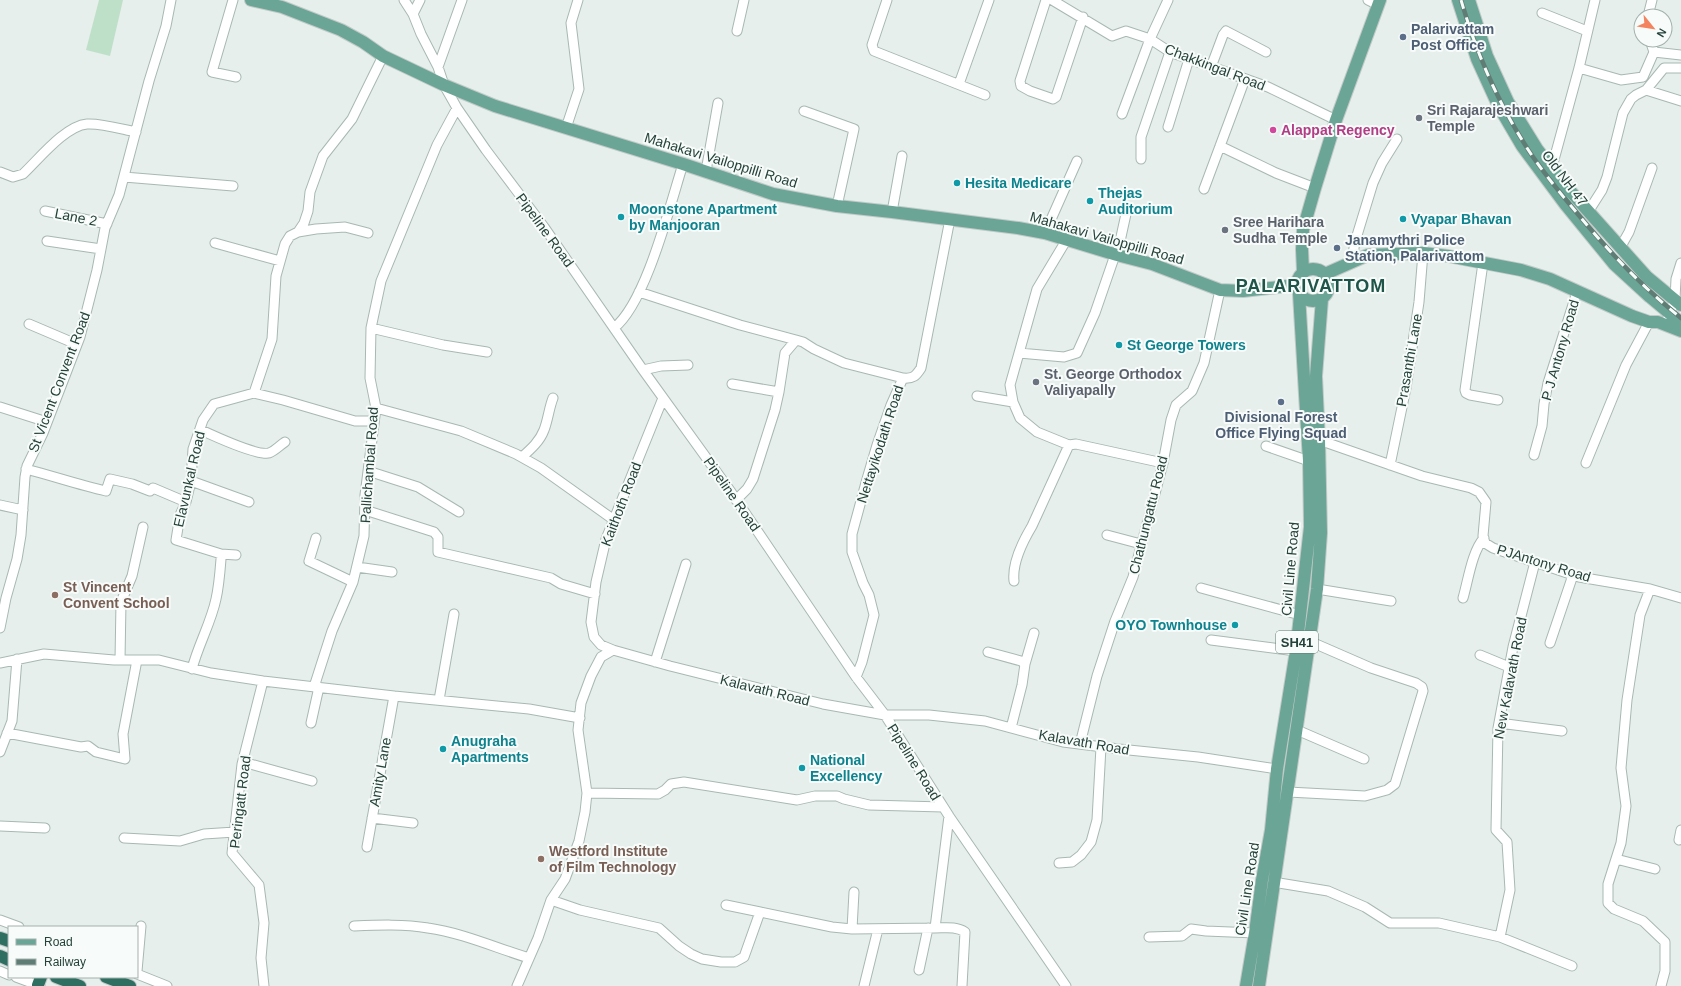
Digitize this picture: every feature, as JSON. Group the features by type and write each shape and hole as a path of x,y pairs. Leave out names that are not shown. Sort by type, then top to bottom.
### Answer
{"highway":[{"path":"59,978 80,986"},
{"path":"109,978 130,986"}],"main road":[{"name":"Mahakavi Vailoppilli Road","path":"251,0 282,7 324,22 363,42 383,56 444,85 495,106 683,164 773,194 837,206 950,219 1045,233 1116,255 1152,264 1220,290 1243,291 1297,289"},
{"name":"Old NH 47","path":"1458,0 1477,59 1498,105 1522,146 1565,204 1614,264 1681,323"},
{"name":"Old NH 47","path":"1469,0 1487,56 1508,102 1538,149 1588,212 1647,278 1678,302"},
{"path":"1303,272 1302,249 1304,230 1315,188 1375,2"},
{"path":"1325,274 1368,255 1423,253 1521,270 1550,279 1606,306 1681,331"},
{"path":"1311,269 1319,270 1325,274 1329,282 1329,290 1322,299 1314,302 1305,300 1297,289 1298,277 1303,272 1311,269"},
{"name":"Civil Line Road","path":"1246,986 1271,830 1277,769 1296,651 1310,528 1309,461 1297,289"},
{"name":"Civil Line Road","path":"1259,986 1317,589 1321,533 1316,376 1322,299"},
{"path":"1290,684 1303,686"}],"street":[{"name":"St Vicent Convent Road","path":"0,628 6,598 17,559 26,469 47,422 89,304 107,224 119,195 166,26 171,0"},
{"path":"233,0 212,72 236,77"},
{"name":"Pipeline Road","path":"404,0 413,14 421,34 438,67 444,85 457,108 486,150 544,227 643,370 736,500 856,677 885,715 949,816 1066,986"},
{"path":"413,14 420,0"},
{"path":"438,67 462,0"},
{"path":"566,128 579,89 571,23 578,0"},
{"path":"737,31 744,0"},
{"path":"887,0 872,45 874,51 985,95"},
{"path":"959,84 989,0"},
{"path":"1046,0 1020,81 1021,86 1030,92 1053,99 1056,97 1083,17"},
{"name":"Chakkingal Road","path":"1052,0 1062,2 1112,36 1126,31 1150,39 1170,52 1268,87 1336,120"},
{"path":"1122,114 1150,39 1168,0"},
{"path":"1552,167 1579,68 1595,0"},
{"path":"1542,13 1588,31"},
{"path":"1211,67 1223,35 1226,31 1266,52"},
{"path":"1579,68 1621,80 1643,77 1654,52 1653,48"},
{"path":"1141,159 1141,137 1170,52"},
{"path":"1654,52 1681,55"},
{"path":"298,232 306,217 310,192 323,156 352,120 383,56"},
{"path":"1168,127 1189,59"},
{"path":"1588,212 1602,190 1607,177 1623,113 1631,99 1636,94 1646,90 1664,68 1681,68"},
{"path":"1204,189 1246,79"},
{"path":"1646,90 1681,101"},
{"path":"706,172 718,103"},
{"name":"Pallichambal Road","path":"311,723 316,687 332,631 353,582 364,536 368,471 376,408 370,378 371,328 381,281 437,145 457,108"},
{"path":"804,111 854,128 837,206"},
{"path":"0,172 13,177 23,174 68,130 79,125 89,124 136,132"},
{"path":"1348,265 1353,254 1355,242 1373,183 1382,163 1397,139"},
{"path":"1220,146 1276,173 1315,188"},
{"path":"892,212 902,156"},
{"path":"1045,233 1077,162"},
{"path":"614,328 621,323 639,292 653,256 683,164"},
{"path":"1620,248 1629,232 1652,168"},
{"path":"124,177 233,186"},
{"name":"Lane 2","path":"45,211 107,224"},
{"path":"1019,353 1064,357 1077,353 1095,313 1116,255 1126,214"},
{"name":"Nettayikodath Road","path":"856,677 862,662 874,615 869,596 862,584 852,552 852,534 866,479 891,405 903,378 910,379 916,376 921,368 950,219"},
{"path":"368,233 345,227 316,229 298,232 290,236 287,240 276,276 272,338 254,393 355,421 374,421"},
{"path":"1067,239 1037,289 1010,385 1013,402 1020,418 1037,432 1069,445 1076,444 1163,463"},
{"path":"47,241 101,249"},
{"path":"215,243 280,261"},
{"name":"Prasanthi Lane","path":"1390,465 1406,388 1419,302 1423,253"},
{"path":"1483,263 1465,390 1466,393 1470,395 1498,400"},
{"path":"1586,463 1626,365 1653,322 1667,320 1678,302 1676,279 1681,263"},
{"name":"Chathungattu Road","path":"1080,744 1097,676 1115,621 1133,576 1163,463 1170,420 1176,406 1192,391 1204,363 1220,290"},
{"path":"639,292 740,325 803,342 814,349 844,363 903,378"},
{"name":"P J Antony Road","path":"1534,455 1542,426 1548,383 1577,292"},
{"path":"29,324 76,344"},
{"path":"371,328 443,345 487,352"},
{"path":"736,500 747,489 753,479 775,410 785,353 796,340"},
{"path":"643,370 661,366 688,364"},
{"path":"732,384 779,392"},
{"name":"Elavunkal Road","path":"221,554 176,540 180,515 186,502 191,481 193,449 201,430 203,420 214,404 254,393"},
{"path":"977,396 1013,402"},
{"path":"522,457 535,446 545,429 553,398"},
{"name":"Kaithoth Road","path":"613,650 601,645 594,637 591,622 595,594 606,540 663,398"},
{"path":"0,407 47,422"},
{"path":"376,408 461,431 522,457 541,468 614,520"},
{"path":"201,430 229,442 264,454 271,452 285,442"},
{"path":"1319,440 1390,465"},
{"path":"1014,581 1017,559 1026,536 1069,445"},
{"path":"1266,446 1309,461"},
{"name":"PJAntony Road","path":"1390,465 1422,476 1471,488 1479,492 1486,502 1485,543 1493,548 1573,575 1650,589 1681,598"},
{"path":"26,469 57,477 67,482 106,491 110,479 132,484 150,491 153,488 186,502"},
{"path":"368,471 418,487 459,512"},
{"path":"191,481 226,495 249,502"},
{"path":"0,505 23,510"},
{"path":"365,510 434,532 438,537 438,552 551,578 561,584 595,594"},
{"path":"120,660 121,602 132,576 143,528"},
{"path":"1107,535 1141,544"},
{"path":"316,538 309,561 353,582"},
{"path":"1463,598 1476,550 1484,538"},
{"path":"192,668 195,655 208,626 216,599 221,554 236,555"},
{"name":"New Kalavath Road","path":"1500,937 1510,890 1507,842 1496,830 1499,723 1509,667 1535,562"},
{"path":"655,662 686,564"},
{"path":"357,567 392,572"},
{"path":"1550,643 1573,575"},
{"path":"1201,588 1300,615"},
{"path":"1317,589 1391,601"},
{"path":"1650,589 1640,616 1627,700 1621,768 1626,806 1622,843 1608,884 1608,903 1614,908 1643,921 1665,942 1664,971 1661,986"},
{"path":"439,700 454,614"},
{"path":"1011,728 1022,685 1025,664 1034,633"},
{"path":"1211,640 1296,651"},
{"path":"1288,792 1365,796 1387,790 1395,784 1423,691 1422,687 1416,683 1371,668 1309,641"},
{"path":"517,986 538,938 551,900 564,879 579,841 588,793 578,730 581,703 591,676 601,657 613,650"},
{"name":"Kalavath Road","path":"613,650 823,704 885,715 929,715 985,721 1064,742 1198,757 1277,769"},
{"path":"988,652 1021,661 1025,664"},
{"path":"0,663 44,654 120,660 159,660 192,668 263,681 394,696 529,709 580,718"},
{"path":"1480,655 1509,667"},
{"path":"0,752 12,721 18,659"},
{"path":"7,733 81,748 88,746 96,752 125,760 124,734 137,660"},
{"name":"Peringatt Road","path":"263,681 243,762 232,853 259,885 264,923 261,958 264,986"},
{"name":"Amity Lane","path":"367,847 394,696"},
{"path":"1499,723 1562,731"},
{"path":"1297,730 1364,759"},
{"path":"1059,863 1072,862 1081,855 1091,842 1097,820 1101,747"},
{"path":"243,762 312,781"},
{"path":"588,793 658,794 671,784 684,782 797,800 815,796 837,796 869,805 943,807"},
{"path":"919,970 931,928 949,816"},
{"path":"372,818 413,823"},
{"path":"0,826 45,828"},
{"path":"1679,840 1681,830"},
{"path":"124,838 180,841 204,834 235,832"},
{"path":"1616,859 1655,869"},
{"path":"1273,882 1328,891 1365,907 1390,923 1439,923 1500,937 1572,966"},
{"path":"852,929 854,892"},
{"path":"551,900 580,910 659,928 691,954 702,959 720,962 735,962 744,957 760,912"},
{"path":"726,905 832,927 852,929 961,929 965,932 962,986"},
{"path":"0,920 16,926"},
{"path":"354,926 388,924 429,928 490,944 529,958"},
{"path":"138,961 141,926"},
{"path":"864,986 878,929"},
{"path":"1148,937 1182,936 1191,929 1255,933"},
{"path":"138,973 167,986"},
{"path":"20,978 40,983"}],"green space":[{"path":"99,0 123,0 110,56 86,50"}],"railway":[{"path":"1461,0 1474,40 1489,78 1498,97 1529,151 1564,198 1609,250 1632,274 1681,318"}],"place":[{"name":"Palarivattam Post Office","path":"1403,37"},
{"name":"Sri Rajarajeshwari Temple","path":"1419,118"},
{"name":"Alappat Regency","path":"1273,130"},
{"name":"Hesita Medicare","path":"957,183"},
{"name":"Thejas Auditorium","path":"1090,201"},
{"name":"Moonstone Apartment by Manjooran","path":"621,217"},
{"name":"Vyapar Bhavan","path":"1403,219"},
{"name":"Sree Harihara Sudha Temple","path":"1225,230"},
{"name":"Janamythri Police Station, Palarivattom","path":"1337,248"},
{"name":"St George Towers","path":"1119,345"},
{"name":"St. George Orthodox Valiyapally","path":"1036,382"},
{"name":"Divisional Forest Office Flying Squad","path":"1281,402"},
{"name":"St Vincent Convent School","path":"55,595"},
{"name":"OYO Townhouse","path":"1235,625"},
{"name":"Anugraha Apartments","path":"443,749"},
{"name":"National Excellency","path":"802,768"},
{"name":"Westford Institute of Film Technology","path":"541,859"}],"district":[{"name":"PALARIVATTOM","path":"1311,286"}]}
